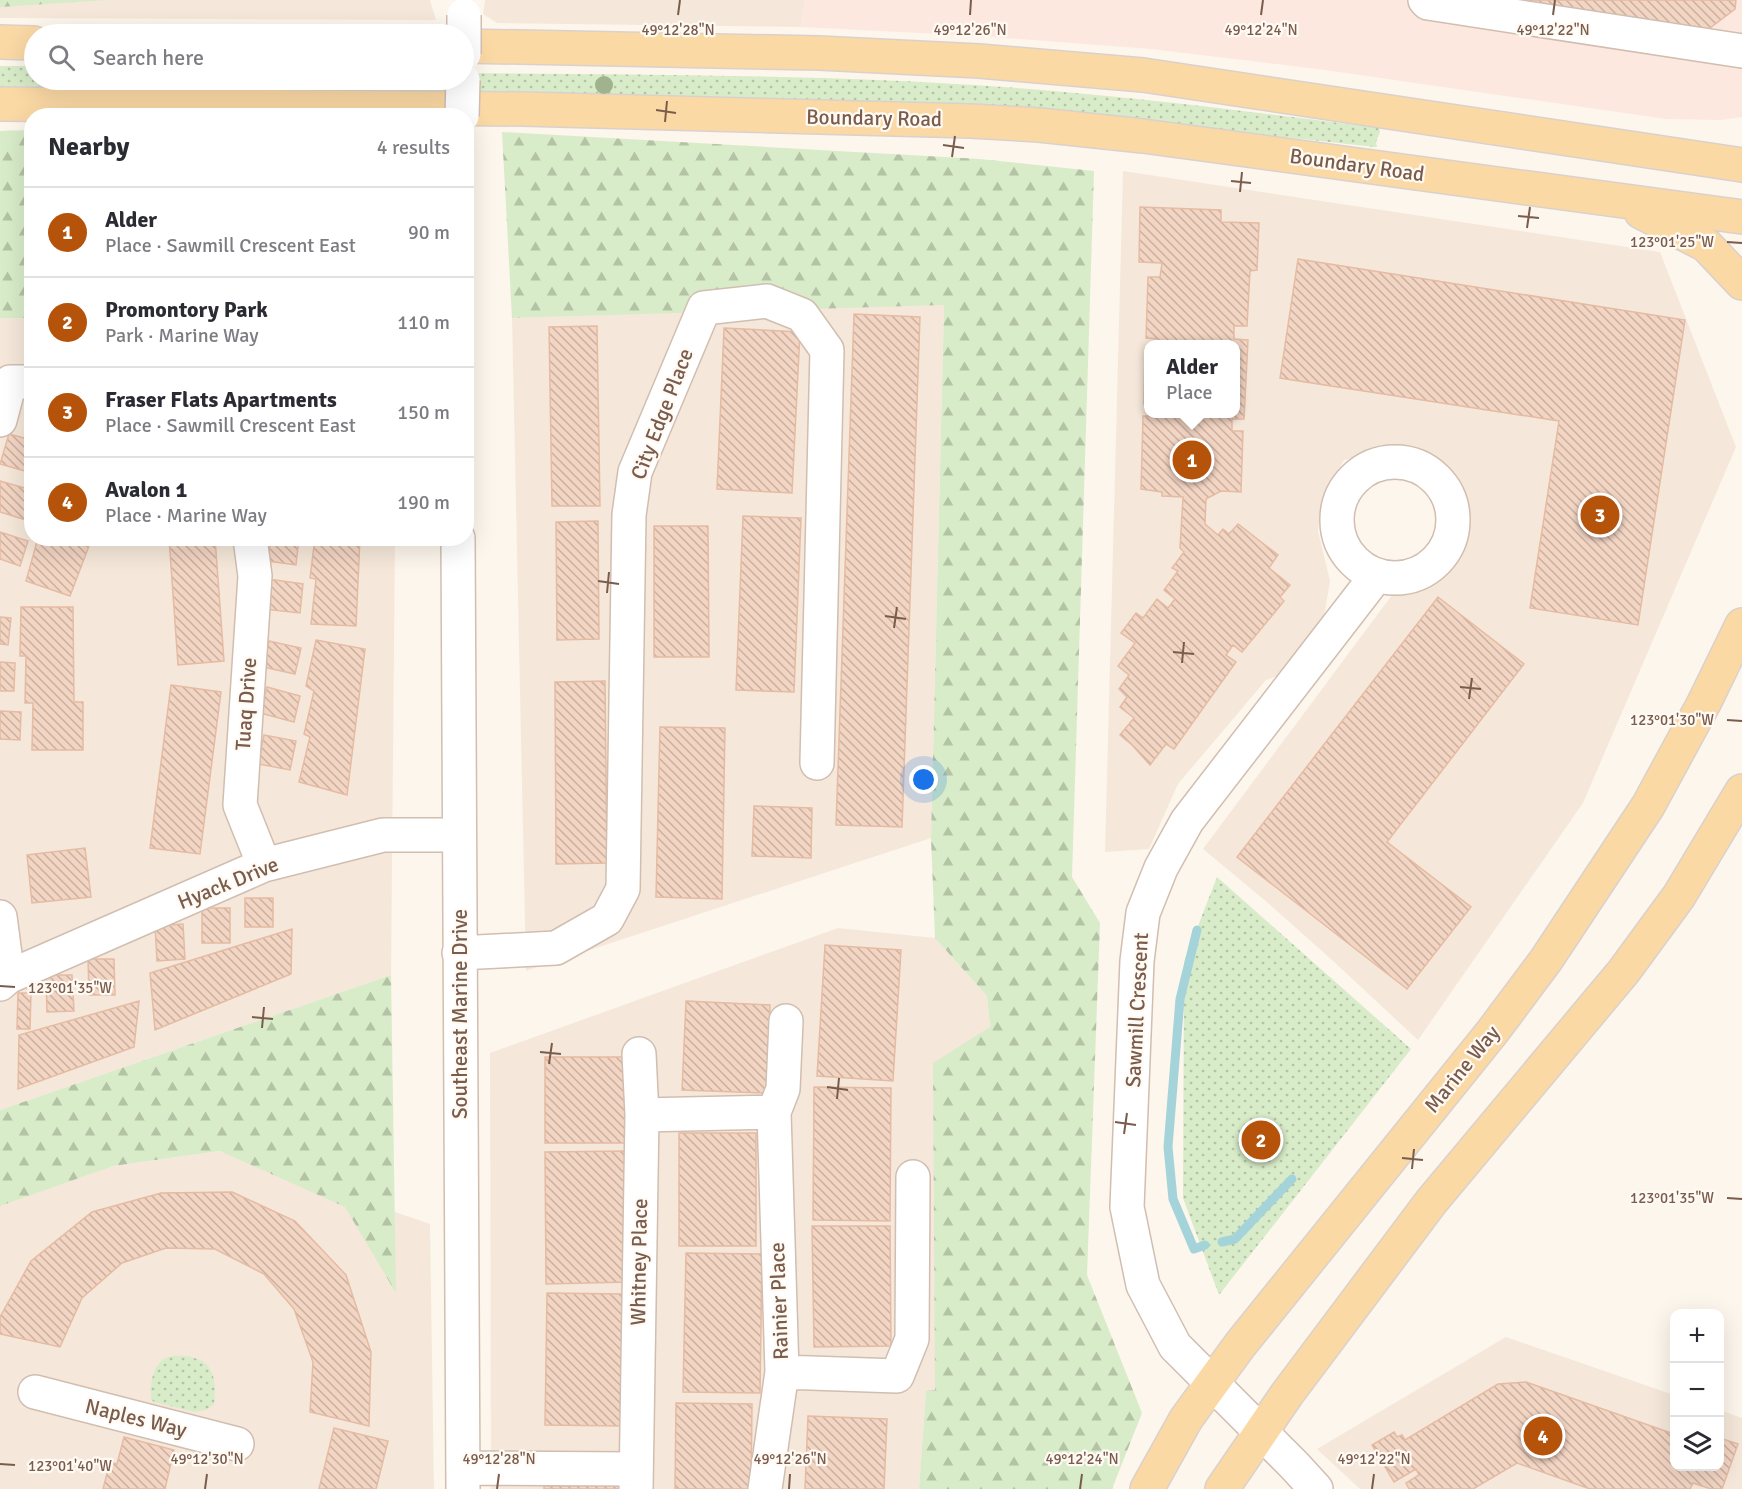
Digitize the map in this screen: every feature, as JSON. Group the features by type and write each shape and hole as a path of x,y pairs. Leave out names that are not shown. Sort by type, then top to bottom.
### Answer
{"main road":[{"path":"464,20 819,53 979,61 1143,75 1742,165"},
{"path":"0,42 24,43"},
{"name":"Boundary Road","path":"0,104 418,108"},
{"name":"Boundary Road","path":"474,109 972,121 1039,125 1143,136 1742,217"},
{"path":"1701,160 1742,144"},
{"path":"1618,200 1706,245 1737,275 1742,283"},
{"name":"Marine Way","path":"1148,1489 1186,1419 1248,1334 1493,1031 1546,960 1648,806 1704,703 1742,625"},
{"path":"1222,1489 1287,1394 1431,1202 1624,971 1679,896 1742,791"}],"street":[{"path":"1425,0 1428,3 1742,51"},
{"path":"462,108 463,90"},
{"name":"City Edge Place","path":"459,953 556,948 607,919 623,889 629,515 635,472 704,308 766,301 802,315 827,350 818,763"},
{"path":"0,420 10,382 24,382"},
{"name":"Tuaq Drive","path":"251,546 255,576 240,805 264,865"},
{"name":"Southeast Marine Drive","path":"458,546 463,1478"},
{"name":"Sawmill Crescent","path":"1316,1489 1174,1346 1143,1285 1127,1207 1137,962 1143,913 1161,868 1187,821 1377,576"},
{"name":"Hyack Drive","path":"4,980 264,865 383,835 459,835"},
{"path":"0,917 4,980"},
{"name":"Rainier Place","path":"765,1489 782,1372 774,1112 783,1089 786,1021"},
{"name":"Whitney Place","path":"463,1478 636,1479 642,1115 639,1054"},
{"path":"642,1115 774,1112"},
{"path":"782,1372 897,1376 912,1339 913,1177"},
{"name":"Naples Way","path":"35,1392 237,1444"}],"shaded area":[{"path":"0,0 430,0 436,20 0,18"},
{"path":"485,0 805,0 801,27 497,23 483,14"},
{"path":"805,0 1742,0 1742,117 1721,120 1666,119 1325,70 1151,49 979,36 801,27"},
{"path":"1123,171 1660,252 1736,447 1583,803 1418,1040 1268,903 1203,849 1392,595 1431,575 1461,521 1408,447 1344,460 1322,498 1318,531 1330,581 1323,623 1286,673 1266,680 1178,784 1149,849 1105,852"},
{"path":"944,304 931,838 526,971 512,318"},
{"path":"0,318 24,318 24,546 395,546 391,975 0,1110"},
{"path":"838,928 935,938 987,996 990,1028 935,1391 926,1391 919,1489 491,1489 490,1053"},
{"path":"220,1151 430,1224 434,1489 0,1489 0,1198 113,1166"},
{"path":"1506,1337 1670,1394 1670,1471 1724,1471 1724,1411 1742,1418 1742,1489 1360,1489 1317,1449"}],"green space":[{"path":"0,0 108,0 0,7"},
{"path":"0,66 24,66 24,86 0,86"},
{"path":"474,73 868,80 1097,95 1379,128 1380,132 1376,142 1377,147 1375,147 1084,115 1000,108 835,101 223,90 474,90"},
{"path":"24,130 24,318 0,318 0,131"},
{"path":"502,132 980,159 1094,171 1072,877 1100,923 1087,1275 1142,1413 1112,1489 919,1489 926,1391 935,1390 933,1063 990,1027 987,996 935,938 931,838 944,305 512,318"},
{"path":"1217,877 1411,1049 1219,1295 1183,1198 1184,962"},
{"path":"391,975 396,1293 345,1207 220,1151 113,1166 0,1206 0,1110"},
{"path":"170,1356 187,1356 202,1361 212,1374 215,1386 214,1404 206,1410 194,1412 154,1402 151,1399 152,1381 158,1364"}],"building":[{"path":"1498,0 1736,0 1735,9 1702,34"},
{"path":"1140,207 1221,210 1221,222 1259,223 1257,270 1250,271 1247,326 1234,326 1234,339 1248,340 1244,419 1232,419 1232,431 1243,431 1241,492 1221,491 1206,499 1205,524 1218,535 1223,529 1229,534 1238,524 1278,555 1269,568 1290,585 1280,597 1284,601 1242,652 1233,645 1226,655 1236,662 1174,749 1166,744 1150,765 1120,735 1134,718 1120,707 1127,697 1119,689 1129,675 1118,666 1135,643 1121,633 1136,613 1143,618 1157,599 1168,608 1175,599 1164,590 1178,571 1172,568 1184,552 1180,548 1183,497 1162,496 1162,492 1141,489 1143,416 1144,418 1240,418 1240,340 1146,338 1148,277 1160,277 1162,263 1139,262"},
{"path":"1298,259 1685,320 1638,625 1530,608 1559,421 1280,378"},
{"path":"854,314 920,317 902,827 836,825"},
{"path":"597,326 600,506 552,506 549,327"},
{"path":"724,328 800,332 792,493 717,489"},
{"path":"9,434 24,438 24,471 0,464"},
{"path":"0,481 24,488 24,519 0,512"},
{"path":"743,516 801,518 794,692 736,690"},
{"path":"598,521 599,639 557,640 556,522"},
{"path":"654,526 708,526 709,657 654,657"},
{"path":"0,532 24,540 24,546 26,546 20,566 0,559"},
{"path":"36,546 89,546 70,596 26,581"},
{"path":"170,546 216,546 224,661 178,665"},
{"path":"270,546 298,546 296,565 268,561"},
{"path":"314,546 360,546 356,626 311,624 316,579 310,578"},
{"path":"268,579 303,584 300,613 264,609"},
{"path":"1438,597 1524,664 1387,842 1471,907 1407,989 1237,857"},
{"path":"21,607 73,607 74,702 83,702 83,750 32,750 33,703 25,703 26,656 20,656"},
{"path":"0,617 11,618 8,645 0,644"},
{"path":"316,640 365,649 347,795 299,782 310,737 304,734 314,691 306,686"},
{"path":"269,641 301,648 295,674 263,667"},
{"path":"0,662 15,663 14,691 0,691"},
{"path":"605,681 607,863 556,864 555,682"},
{"path":"171,685 221,692 200,854 150,848"},
{"path":"267,687 300,696 294,722 260,713"},
{"path":"0,711 21,712 20,740 0,739"},
{"path":"660,727 725,728 722,899 656,897"},
{"path":"264,735 296,741 290,770 258,764"},
{"path":"754,806 812,808 811,858 752,856"},
{"path":"85,848 91,897 32,903 27,855"},
{"path":"245,898 273,898 273,927 245,927"},
{"path":"202,908 230,908 230,943 202,943"},
{"path":"183,924 185,959 157,961 155,926"},
{"path":"292,929 291,974 155,1030 150,973"},
{"path":"825,945 901,950 893,1081 817,1076"},
{"path":"88,959 114,959 115,995 89,995"},
{"path":"46,975 72,975 74,1011 47,1012"},
{"path":"18,993 31,993 30,1029 17,1029"},
{"path":"139,1001 134,1047 18,1089 19,1035"},
{"path":"686,1001 770,1005 767,1093 682,1090"},
{"path":"545,1057 625,1057 625,1143 545,1143"},
{"path":"814,1087 891,1088 890,1221 813,1220"},
{"path":"679,1133 756,1133 756,1246 679,1246"},
{"path":"627,1151 629,1282 546,1284 545,1152"},
{"path":"232,1192 295,1221 346,1275 371,1352 369,1426 310,1412 313,1362 294,1309 264,1274 215,1249 166,1248 122,1263 82,1298 60,1347 0,1334 0,1317 31,1261 92,1212 161,1193"},
{"path":"812,1226 890,1226 891,1346 814,1347"},
{"path":"686,1253 762,1254 760,1393 683,1392"},
{"path":"547,1293 625,1294 623,1426 545,1425"},
{"path":"1526,1382 1670,1433 1670,1471 1724,1471 1724,1439 1738,1444 1722,1489 1711,1489 1693,1483 1690,1489 1590,1489 1517,1463 1473,1489 1409,1489 1406,1483 1419,1475 1416,1469 1394,1482 1372,1445 1394,1432 1397,1437 1402,1435 1405,1440 1498,1384"},
{"path":"676,1403 752,1404 751,1489 675,1489"},
{"path":"808,1416 887,1419 884,1489 805,1489"},
{"path":"334,1428 388,1441 376,1489 319,1489"},
{"path":"124,1437 174,1450 165,1489 103,1489 110,1462 117,1464"},
{"path":"621,1485 621,1489 544,1489 544,1486"}],"waterway":[{"path":"1197,930 1180,999 1168,1147 1173,1199 1194,1249 1205,1245"},
{"path":"1222,1242 1235,1239 1292,1179"}],"place":[{"name":"Alder","path":"1192,460"},
{"name":"Fraser Flats Apartments","path":"1600,515"},
{"name":"Promontory Park","path":"1261,1140"},
{"name":"Avalon 1","path":"1543,1436"}]}
